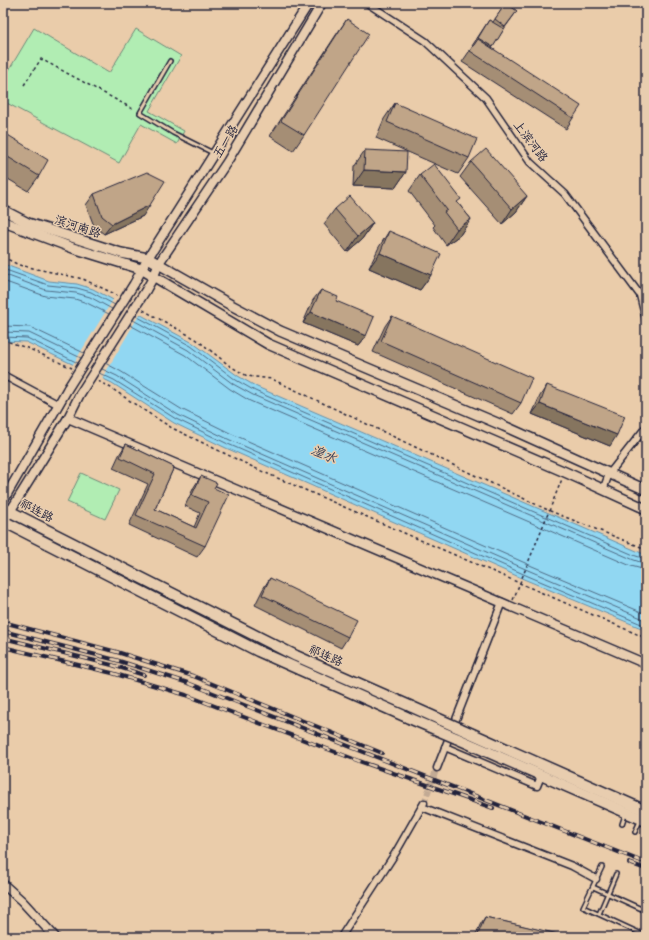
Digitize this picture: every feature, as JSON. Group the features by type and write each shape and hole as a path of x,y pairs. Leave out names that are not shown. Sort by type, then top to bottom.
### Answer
{"highway":[{"name":"祁连路","path":"6,510 296,656 459,728 644,815"},
{"name":"祁连路","path":"3,522 258,651 541,776 628,808"}],"main road":[{"name":"滨河南路","path":"3,210 28,222 121,253 148,258 231,306 280,332 504,426 646,490"},
{"path":"3,221 73,248 141,269 268,344 565,472 646,509"}],"street":[{"name":"五一路","path":"3,501 68,388 134,284 141,269 309,3"},
{"name":"五一路","path":"3,522 6,510 68,418 80,394 146,290 159,263 227,162 322,3"},
{"name":"上滨河路","path":"367,3 425,41 486,98 530,162 565,194 640,295 646,320"},
{"path":"3,375 59,405"},
{"path":"68,418 511,605 646,664"},
{"path":"603,490 609,474 646,427"},
{"path":"437,768 502,602"},
{"path":"445,747 537,786 541,776"},
{"path":"341,937 396,852 423,805 572,866 596,879"},
{"path":"3,884 22,901 55,937"}],"lane":[{"path":"170,61 140,113 173,133 214,153"},
{"path":"622,824 628,808"},
{"path":"635,832 644,815"},
{"path":"602,867 583,907 646,936"},
{"path":"598,914 616,874"},
{"path":"593,887 646,911"}],"path":[{"path":"24,85 41,59 140,113"},
{"path":"3,257 19,265 83,279 121,298"},
{"path":"142,309 196,339 230,366 247,376 272,379 550,511 646,550"},
{"path":"3,340 27,348 77,370"},
{"path":"97,381 111,388 172,428 246,464 646,638"},
{"path":"511,605 565,472"}],"green space":[{"path":"34,28 109,73 136,29 181,56 149,111 184,131 177,144 141,124 119,163 3,101 3,80"},
{"path":"81,473 119,490 105,519 67,502"}],"water":[{"name":"湟水","path":"3,264 49,281 77,284 93,289 193,343 238,376 257,387 646,555 646,630 526,580 226,448 174,423 112,383 26,342 3,341"}],"pier":[{"path":"114,298 141,312 101,380 72,366"}],"building":[{"path":"506,3 517,11 505,27 495,19"},
{"path":"347,19 369,34 304,135 281,121"},
{"path":"489,20 504,29 493,47 478,38"},
{"path":"478,39 581,106 573,118 470,51"},
{"path":"395,103 477,139 469,158 387,122"},
{"path":"3,132 48,160 39,176 3,154"},
{"path":"486,149 527,196 512,209 471,162"},
{"path":"365,150 407,152 406,172 364,170"},
{"path":"434,164 461,199 457,202 471,219 457,229 444,212 447,210 420,175"},
{"path":"147,172 165,181 150,205 112,224 102,216 94,194"},
{"path":"350,196 373,223 358,236 335,209"},
{"path":"389,231 441,254 431,275 380,253"},
{"path":"321,290 338,297 336,301 374,317 366,336 311,312"},
{"path":"392,316 532,378 521,403 381,341"},
{"path":"547,385 625,416 617,435 540,404"},
{"path":"126,444 174,467 155,509 196,528 208,502 192,495 201,476 217,483 214,488 229,495 205,546 136,515 155,474 120,457"},
{"path":"270,578 357,620 348,637 262,595"},
{"path":"485,917 567,936 569,937 477,937"}],"tunnel":[{"path":"424,803 437,768"}],"railway":[{"path":"3,622 117,652 193,676 382,753"},
{"path":"3,631 116,660 188,683 646,863"},
{"path":"3,638 112,665 144,675"},
{"path":"3,647 112,673 186,695 359,761 493,808"},
{"path":"629,863 646,869"}]}
